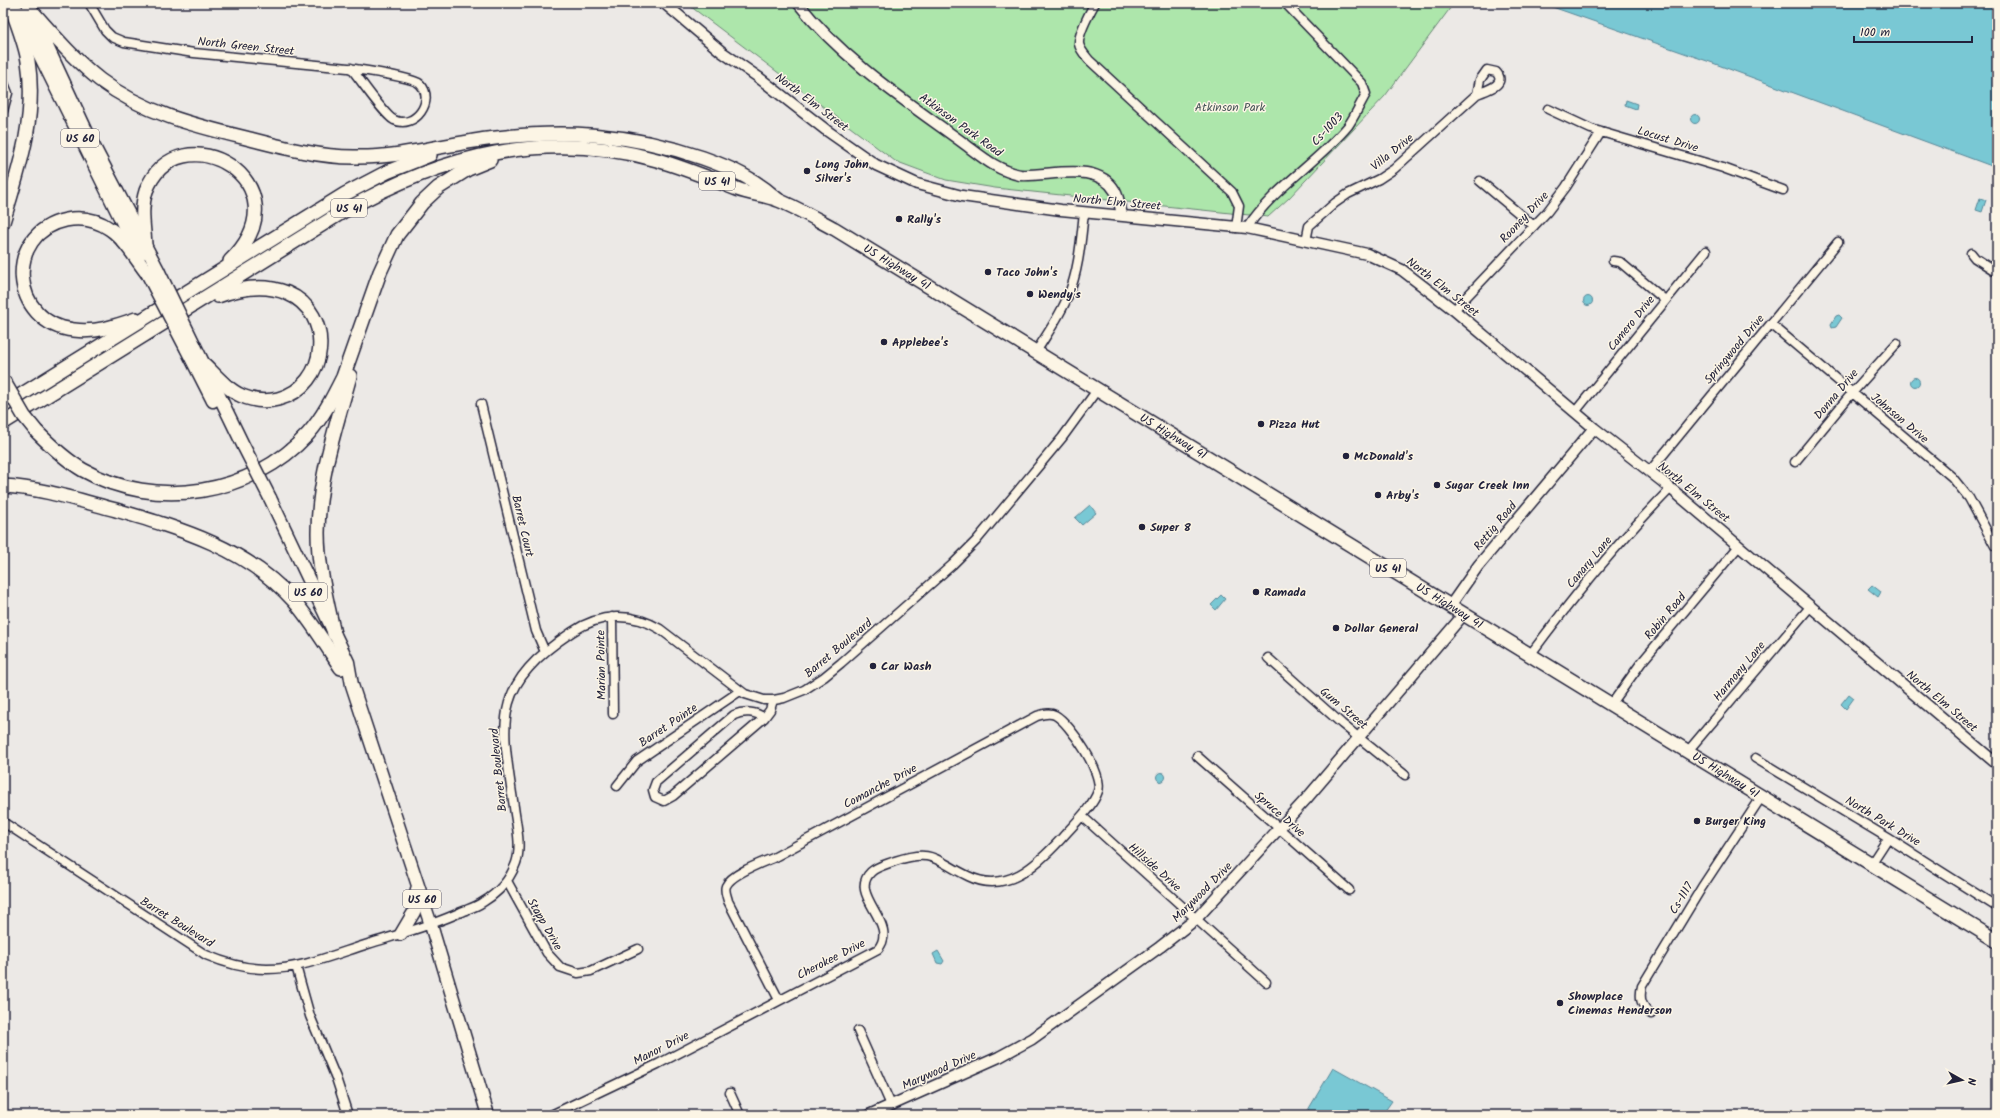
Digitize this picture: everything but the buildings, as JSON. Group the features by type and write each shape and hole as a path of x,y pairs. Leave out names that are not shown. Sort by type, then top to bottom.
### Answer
{"highway":[{"path":"3,222 26,141 31,100 28,59 10,3"},
{"path":"28,5 69,54 102,82 139,104 180,120 289,148 333,156 356,157 390,155 452,146"},
{"name":"US 41","path":"3,406 366,183 408,163 452,146 484,139 570,132 655,143 737,171 759,184 777,199"},
{"path":"3,380 24,416 36,432 66,459 84,470 114,484 140,490 170,493 200,491 240,480 269,466 284,456 308,433 322,416 343,377 389,250 397,235 422,203 453,178 468,169 520,148"},
{"name":"US 41","path":"3,423 344,211 391,186 447,165 520,148 574,148 626,153 658,160 752,194 777,199"},
{"path":"145,245 143,203 146,191 159,171 174,160 192,155 210,156 222,160 237,170 245,180 251,192 255,212 252,230 242,247 209,279"},
{"name":"US Highway 41","path":"777,199 835,229 1997,941"},
{"path":"152,271 115,233 97,222 76,219 55,224 38,235 26,252 22,266 22,280 28,300 36,312 47,321 60,328 75,330 105,329 157,312"},
{"path":"194,305 239,290 259,288 279,291 292,295 302,303 314,318 319,330 321,343 320,356 312,375 299,389 281,398 262,401 242,396 227,386 205,365"},
{"path":"334,634 319,557 318,534 320,499 326,463 373,292"},
{"path":"3,486 58,494 188,532 226,549 254,566 286,594 306,617 341,668"}],"main road":[{"name":"US 60","path":"14,3 241,448 313,602 341,668 352,685"},
{"name":"US 60","path":"28,5 92,143 145,245 152,271"},
{"name":"US 60","path":"190,346 205,365 241,448"},
{"name":"US 60","path":"266,499 306,570 348,662 352,685 431,925 488,1115"},
{"path":"401,934 414,912 417,883"}],"street":[{"name":"North Green Street","path":"88,3 105,30 112,37 124,42 194,53 351,68 419,82 424,89 424,106 420,115 412,120 398,121 386,114 351,68"},
{"name":"North Elm Street","path":"664,3 722,52 863,156 896,176 917,184 946,194 1084,212 1247,228 1368,254 1391,263 1413,277 1594,428 1671,488 1997,764"},
{"name":"Atkinson Park Road","path":"798,3 813,22 847,55 930,120 993,165 1010,173 1024,175 1081,172 1094,174 1106,181 1114,189 1122,215"},
{"path":"1095,3 1084,25 1079,43 1082,52 1094,65 1232,192 1239,206 1236,228"},
{"name":"Cs-1003","path":"1247,228 1264,205 1330,145 1349,125 1366,94 1362,83 1285,3"},
{"path":"3,81 8,93 3,111"},
{"name":"Villa Drive","path":"1306,241 1309,226 1335,203 1348,194 1387,175 1477,94"},
{"name":"Locust Drive","path":"1548,109 1601,132 1723,168 1783,190"},
{"name":"Rooney Drive","path":"1454,310 1495,265 1534,226 1566,187 1601,132"},
{"path":"1480,181 1534,226"},
{"path":"1036,352 1061,312 1070,291 1077,262 1084,212"},
{"name":"Springwood Drive","path":"1649,472 1838,242"},
{"name":"Camero Drive","path":"1575,412 1706,251"},
{"path":"1971,253 1975,258 1997,272"},
{"path":"1613,261 1620,262 1665,300"},
{"name":"Johnson Drive","path":"1771,324 1958,483 1969,498 1995,546"},
{"name":"Donna Drive","path":"1795,462 1852,393 1897,343"},
{"name":"Barret Boulevard","path":"3,822 206,955 221,961 258,969 296,966 431,925 482,903 498,892 507,881 517,861 518,842 504,726 506,712 509,699 517,682 528,668 562,638 585,624 612,616 632,617 656,626 740,691 754,698 773,700 794,695 824,677 952,566 979,538 1062,438 1097,390"},
{"name":"Barret Court","path":"481,404 536,631 545,652"},
{"name":"Rettig Road","path":"1450,606 1478,566 1594,428"},
{"name":"Canary Lane","path":"1530,655 1606,560 1671,488"},
{"name":"Robin Road","path":"1611,705 1641,663 1739,546"},
{"name":"Harmony Lane","path":"1688,752 1810,607"},
{"name":"Marywood Drive","path":"869,1115 999,1057 1042,1033 1196,919 1279,829 1464,614"},
{"name":"Marian Pointe","path":"612,616 613,714"},
{"name":"Gum Street","path":"1268,658 1405,775"},
{"name":"Barret Pointe","path":"617,786 637,761 740,691"},
{"path":"764,718 761,715 747,712 734,716 656,782 653,790 656,797 664,801 673,796 764,718 770,710 773,700"},
{"name":"Comanche Drive","path":"779,1000 726,893 728,882 738,875 1043,714 1054,715 1064,722 1084,749 1096,771 1099,784 1098,790 1082,816"},
{"name":"Spruce Drive","path":"1197,756 1349,890"},
{"name":"North Park Drive","path":"1755,758 1888,838 1997,907"},
{"name":"Cs-1117","path":"1651,1014 1642,1004 1640,999 1642,986 1702,886 1762,796"},
{"name":"Hillside Drive","path":"1082,816 1266,982"},
{"name":"Cherokee Drive","path":"779,1000 878,949 882,944 884,938 882,926 869,900 864,885 867,876 876,868 920,855 942,860 963,874 978,880 994,881 1011,878 1028,871 1042,860 1082,816"},
{"path":"1872,864 1888,838"},
{"name":"Stapp Drive","path":"507,881 547,953 560,967 578,972 591,971 638,949"},
{"path":"296,966 310,1016 336,1078 348,1115"},
{"name":"Manor Drive","path":"551,1115 658,1064 779,1000"},
{"path":"858,1031 891,1105"},
{"path":"730,1092 740,1115"}],"green space":[{"name":"Atkinson Park","path":"686,3 1454,3 1385,96 1289,198 1268,217 995,188 946,180 895,161"}],"water":[{"path":"1541,3 1997,3 1997,168 1710,62"},
{"path":"1626,100 1637,104 1636,109 1625,105"},
{"path":"1693,115 1697,115 1699,119 1697,123 1693,123 1691,121 1691,117"},
{"path":"1980,198 1986,200 1982,212 1976,210"},
{"path":"1588,296 1593,301 1588,306 1583,301"},
{"path":"1839,315 1842,318 1836,327 1832,328 1831,324 1836,316"},
{"path":"1915,377 1920,382 1915,387 1910,382"},
{"path":"1090,505 1096,513 1082,525 1075,518"},
{"path":"1872,585 1881,592 1878,597 1868,589"},
{"path":"1221,595 1225,599 1216,610 1211,605"},
{"path":"1849,694 1854,698 1846,709 1841,704"},
{"path":"1161,772 1166,777 1161,782 1156,777"},
{"path":"938,951 944,961 942,964 937,963 933,954"},
{"path":"1333,1068 1392,1101 1382,1115 1305,1115"}],"place":[{"name":"Long John Silver's","path":"807,171"},
{"name":"Rally's","path":"899,219"},
{"name":"Taco John's","path":"988,272"},
{"name":"Wendy's","path":"1030,294"},
{"name":"Applebee's","path":"884,342"},
{"name":"Pizza Hut","path":"1261,424"},
{"name":"McDonald's","path":"1346,456"},
{"name":"Sugar Creek Inn","path":"1437,485"},
{"name":"Arby's","path":"1378,495"},
{"name":"Super 8","path":"1142,527"},
{"name":"Ramada","path":"1256,592"},
{"name":"Dollar General","path":"1336,628"},
{"name":"Car Wash","path":"873,666"},
{"name":"Burger King","path":"1697,821"},
{"name":"Showplace Cinemas Henderson","path":"1560,1003"}]}
